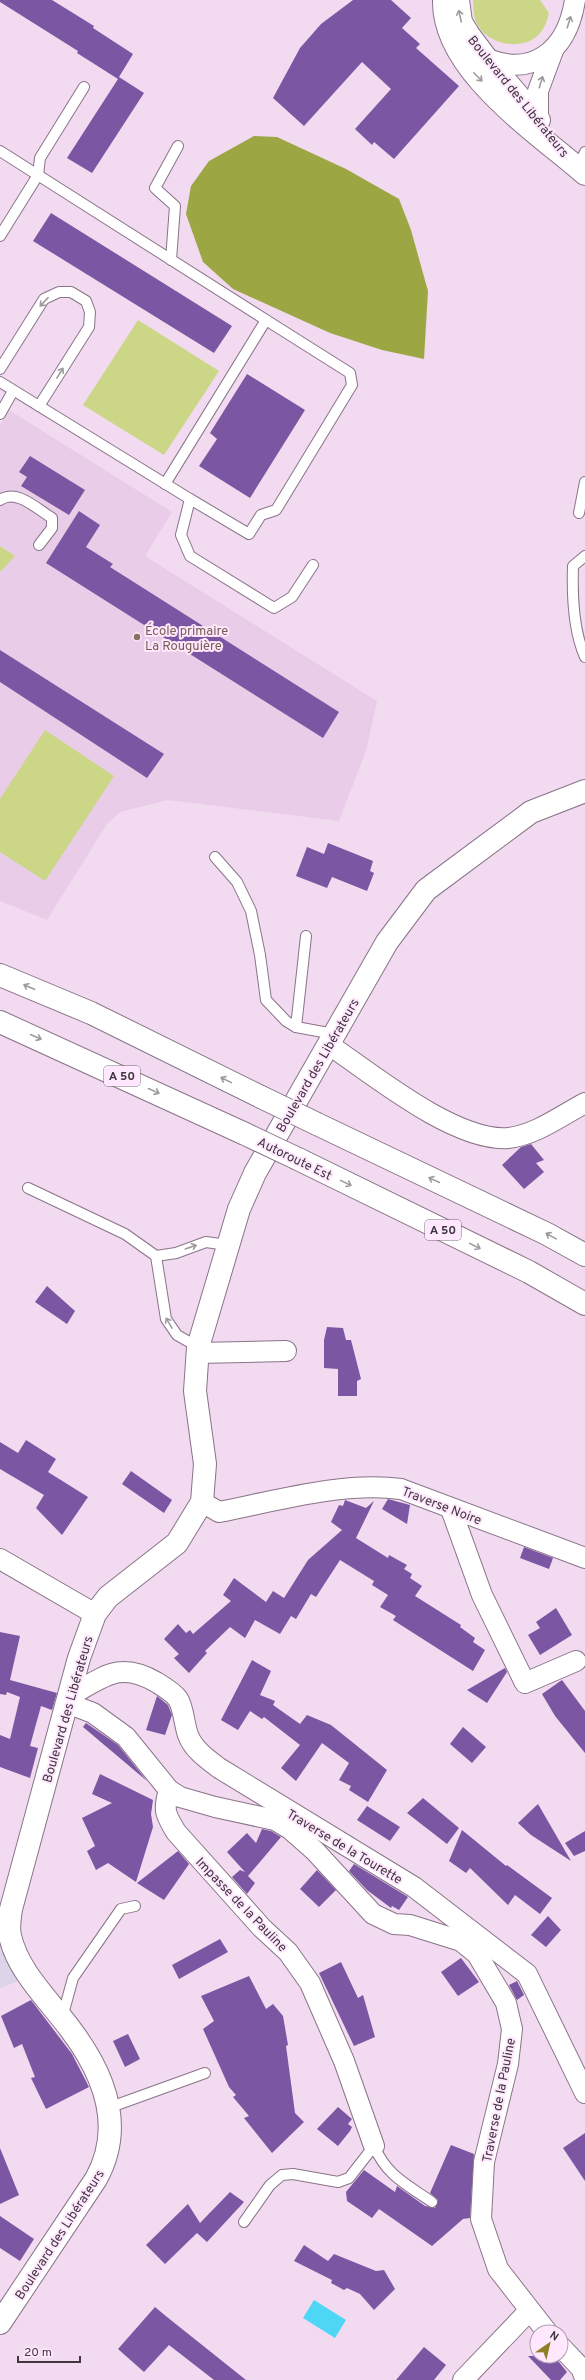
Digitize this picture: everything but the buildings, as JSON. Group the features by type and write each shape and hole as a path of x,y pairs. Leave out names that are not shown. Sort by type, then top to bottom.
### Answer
{"main road":[{"name":"Boulevard des Libérateurs","path":"444,0 444,13 448,33 466,65 527,126 583,164"},
{"name":"Boulevard des Libérateurs","path":"458,0 460,22 487,59 538,118 583,164"},
{"name":"Boulevard des Libérateurs","path":"0,2323 106,2161 110,2140 108,2108 96,2070 62,2018 38,1989 17,1957 9,1935 11,1909 79,1658 96,1614 108,1597 177,1542 202,1502 205,1464 195,1391 198,1350 227,1245 239,1209 255,1173 387,942 426,890 531,812 585,791"},
{"path":"0,975 90,1013 547,1234 585,1255"},
{"name":"Autoroute Est","path":"0,1022 298,1159 529,1272 585,1304"}],"street":[{"path":"448,33 461,45 487,59 506,65 524,66 540,59 554,48 566,32 575,0"},
{"path":"538,118 538,91 554,48"},
{"path":"331,1039 416,1104 481,1136 508,1138 531,1132 585,1103"},
{"path":"198,1350 286,1351"},
{"name":"Traverse Noire","path":"202,1502 219,1512 350,1488 378,1486 401,1489 585,1558"},
{"path":"451,1509 482,1595 526,1683 576,1661"},
{"path":"0,1559 96,1614"},
{"name":"Traverse de la Tourette","path":"68,1700 113,1672 128,1671 149,1678 167,1688 178,1700 188,1736 194,1745 219,1768 414,1887 526,1974 585,2093"},
{"path":"68,1700 93,1713 126,1737 169,1790"},
{"name":"Impasse de la Pauline","path":"169,1790 164,1806 167,1817 176,1832 262,1928 288,1952 310,1983 344,2061 374,2146"},
{"name":"Traverse de la Pauline","path":"169,1790 180,1797 215,1807 275,1820 290,1829 314,1851 373,1914 394,1924 410,1925 462,1941 477,1954 506,2003 512,2029 508,2064 484,2162 481,2219 498,2268 540,2324"},
{"path":"463,2380 529,2311"},
{"path":"569,2355 581,2368 585,2378"}],"lane":[{"path":"0,236 38,175 40,158 84,87"},
{"path":"171,260 175,206 155,188 178,146"},
{"path":"0,151 350,373 352,385 276,510 261,515 249,534 0,382"},
{"path":"0,369 44,299 59,292 71,292 86,301 90,312 89,327 39,406"},
{"path":"165,484 266,320"},
{"path":"0,414 13,390"},
{"path":"579,513 585,482"},
{"path":"0,500 6,495 15,495 52,518 52,528 39,546"},
{"path":"190,499 181,535 190,556 274,608 292,598 313,565"},
{"path":"585,556 572,566 579,645 585,657"},
{"path":"215,857 237,882 250,911 260,955 266,1000 286,1021 296,1027 331,1039"},
{"path":"296,1027 306,936"},
{"path":"28,1188 125,1234 156,1256 176,1253 206,1242 227,1245"},
{"path":"156,1256 166,1319 177,1335 198,1350"},
{"path":"62,2018 73,1978 121,1909 135,1906"},
{"path":"108,2108 205,2073"},
{"path":"244,2222 270,2186 282,2175 293,2174 338,2182 350,2178 374,2146 382,2163 392,2174 432,2202"}],"shaded area":[{"name":"École primaire La Rouguière","path":"9,410 172,512 145,556 377,701 366,751 339,821 168,800 120,812 107,824 47,920 0,901 0,572 15,556 0,546 0,425"},
{"path":"0,1936 22,1980 0,1988"}],"green space":[{"path":"473,0 540,0 549,13 546,24 534,39 517,44 508,44 491,38 479,27 475,18"},
{"path":"254,136 277,137 346,169 399,199 411,230 428,291 424,359 382,350 330,333 233,289 203,262 186,214 191,186 209,161"},
{"path":"138,320 219,371 164,455 83,405"},
{"path":"0,546 15,556 0,572"},
{"path":"45,730 114,776 45,881 0,852 0,799"}],"water":[{"path":"314,2300 346,2320 335,2338 303,2318"}],"place":[{"name":"École primaire La Rouguière","path":"137,637"}]}
